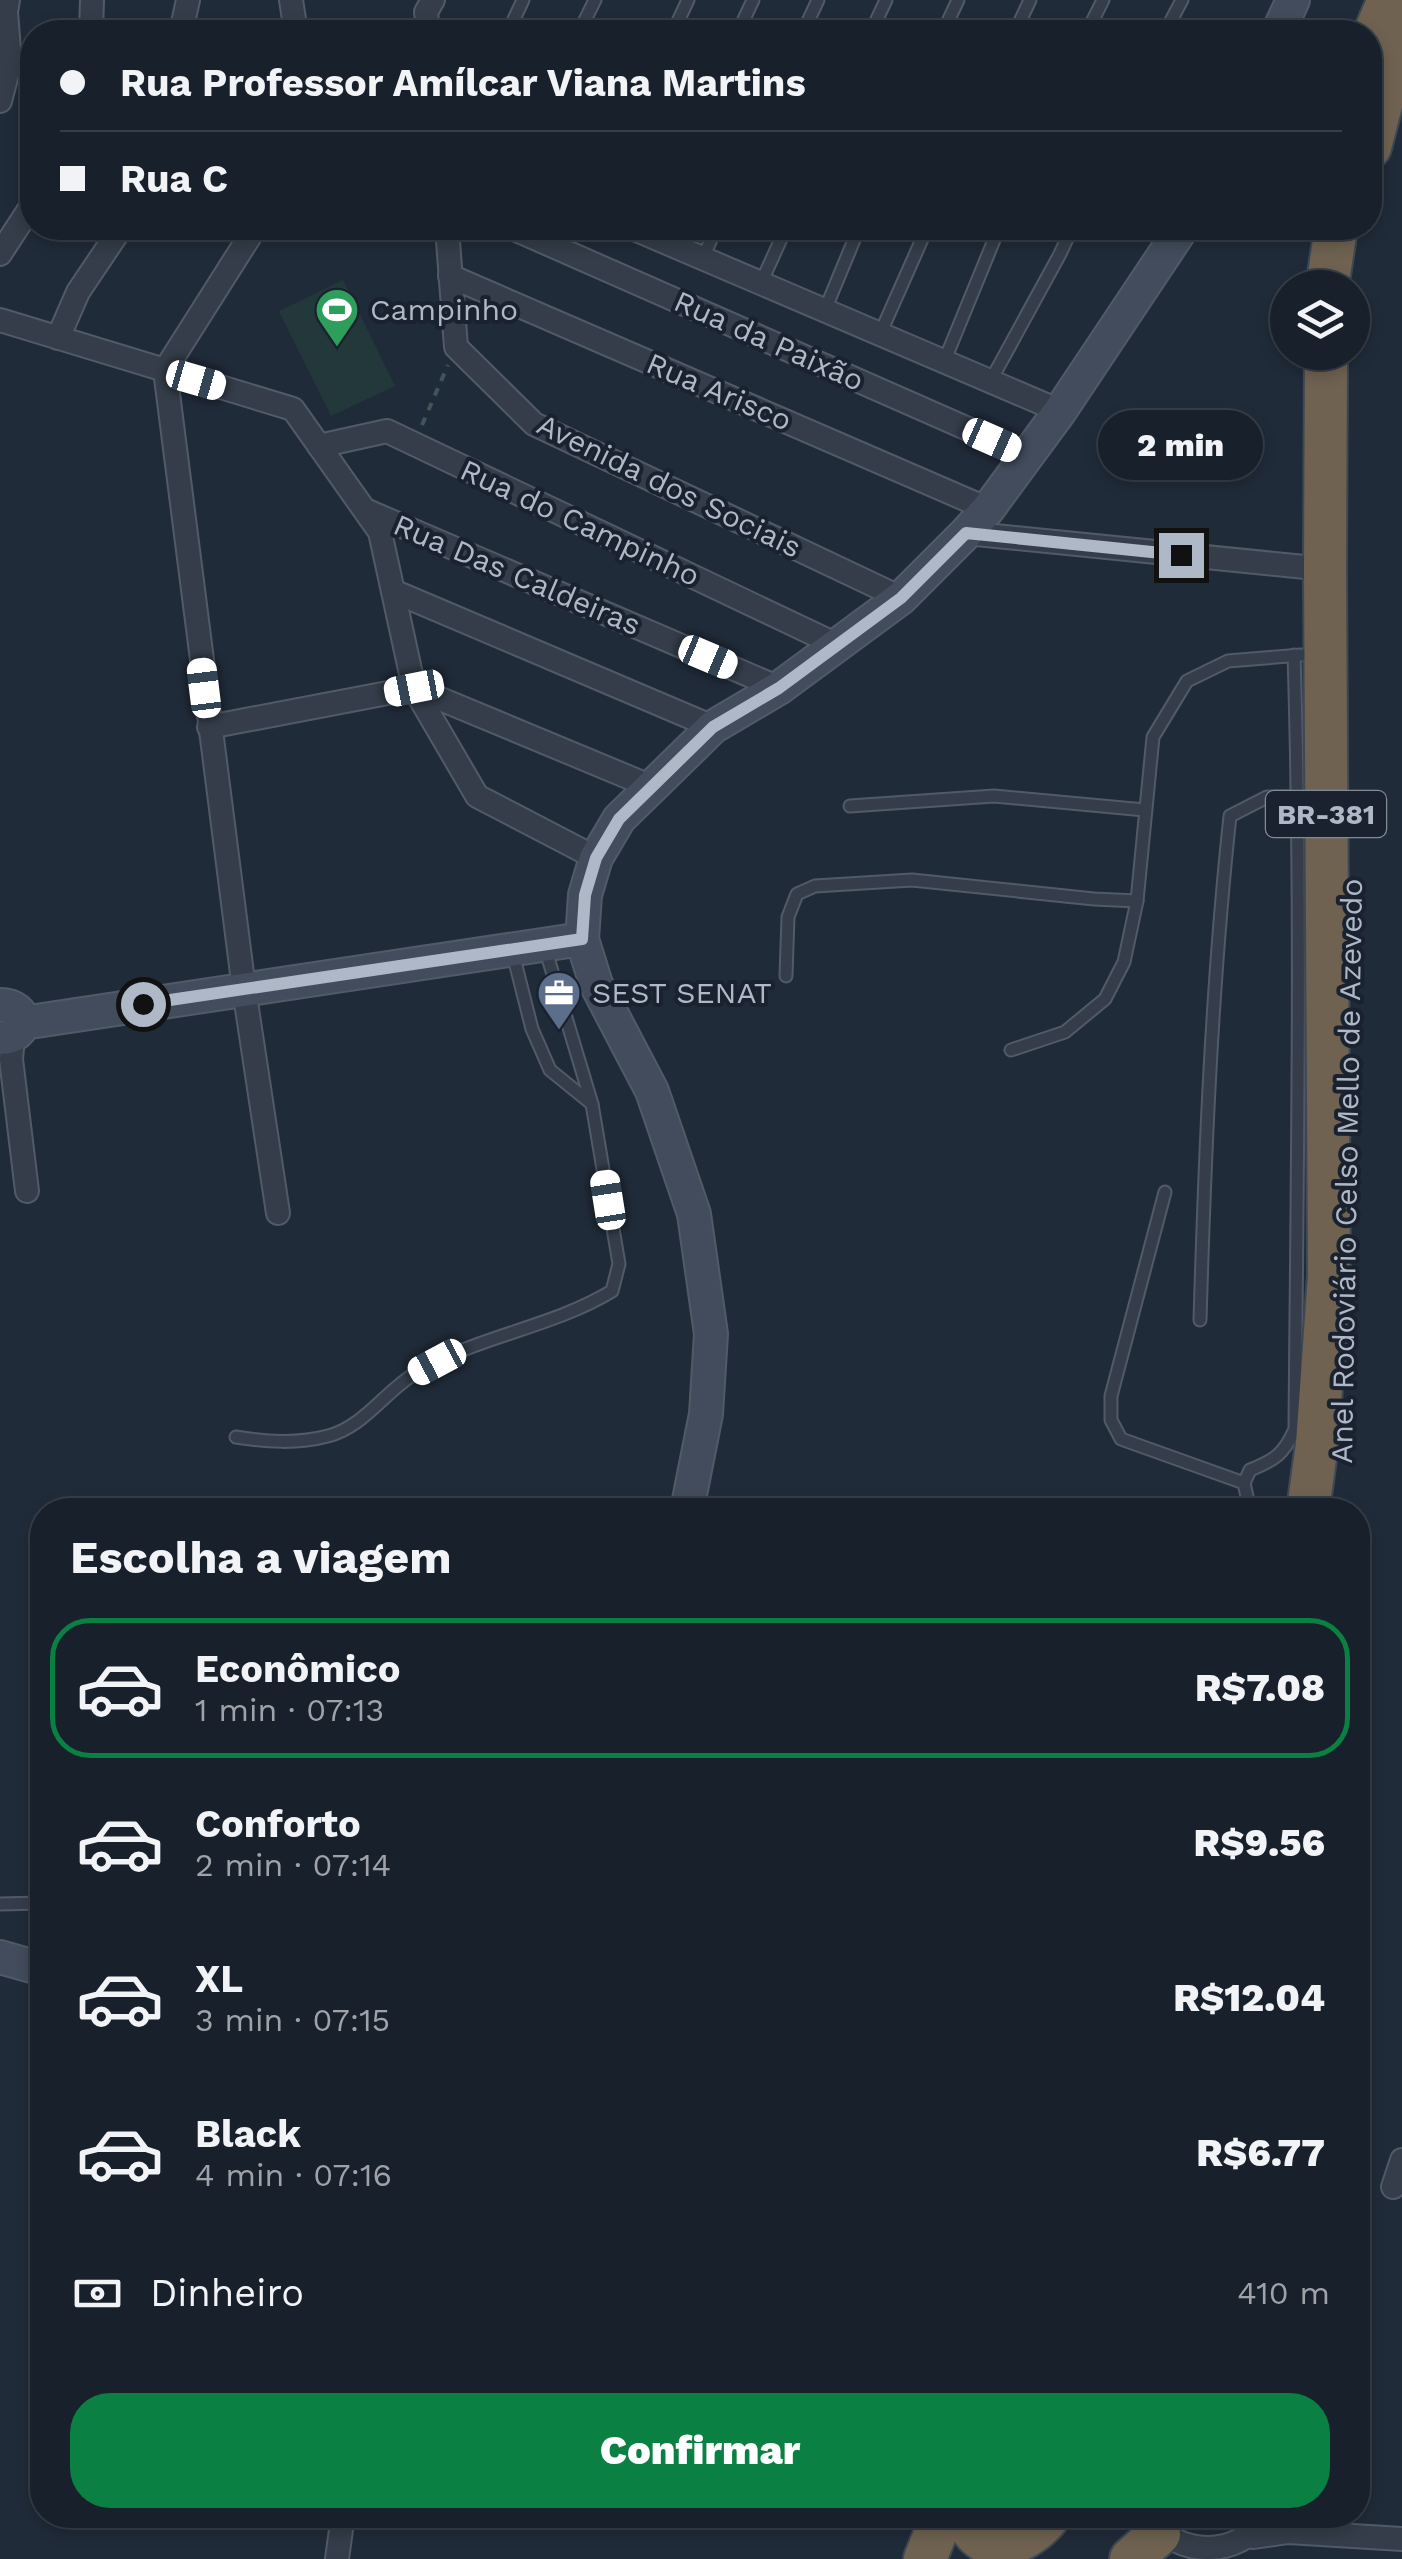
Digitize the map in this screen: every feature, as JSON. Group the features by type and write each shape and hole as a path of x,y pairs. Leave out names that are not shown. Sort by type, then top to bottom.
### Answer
{"highway":[{"path":"1382,100 1402,42"},
{"path":"1330,270 1334,240"},
{"path":"1350,270 1354,240"},
{"name":"Anel Rodoviário Celso Mello de Azevedo","path":"1310,1498 1329,1276 1310,654 1325,569 1326,370"},
{"name":"Anel Rodoviário Celso Mello de Azevedo","path":"1339,1498 1348,1276 1353,821 1348,370"},
{"path":"926,2559 938,2528"},
{"path":"968,2528 984,2547 997,2550 1012,2549 1040,2528"},
{"path":"1037,2559 1048,2528"}],"street":[{"path":"0,101 10,63 8,0"},
{"path":"0,254 20,224"},
{"path":"58,338 78,292 113,240"},
{"path":"247,240 164,370 208,727 278,1213"},
{"path":"447,240 456,347"},
{"name":"Rua da Paixão","path":"539,240 1027,456"},
{"path":"665,240 1060,411"},
{"path":"689,1498 706,1414 711,1334 694,1214 652,1091 596,984 582,939 585,895 596,858 619,819 713,727 779,688 901,598 977,521 1060,411 1174,240"},
{"name":"Rua Arisco","path":"450,276 977,521 1325,569"},
{"path":"0,320 293,409 380,532 414,688 477,796 596,858"},
{"name":"Avenida dos Sociais","path":"456,347 534,424 901,598"},
{"name":"Rua do Campinho","path":"319,446 386,431 836,645"},
{"name":"Rua Das Caldeiras","path":"364,510 779,688"},
{"path":"393,591 713,727"},
{"path":"208,727 414,688 652,787"},
{"path":"27,1191 12,1023 582,939"},
{"path":"0,1957 30,1966"},
{"path":"1392,2187 1402,2160"},
{"path":"337,2559 341,2528"},
{"path":"1157,2542 1187,2552 1224,2556 1254,2536 1259,2528"},
{"path":"1254,2536 1288,2532 1402,2539"}],"lane":[{"path":"703,258 711,240"},
{"path":"762,284 781,240"},
{"path":"824,310 854,240"},
{"path":"880,334 922,240"},
{"path":"944,362 993,240"},
{"path":"990,382 1066,240"},
{"path":"1011,1050 1064,1032 1104,999 1124,962 1137,901 1153,738 1187,680 1228,661 1310,654"},
{"path":"850,806 994,796 1145,810"},
{"path":"1200,1320 1212,1024 1230,816 1267,797 1312,797 1295,1430 1286,1450 1267,1464 1250,1470 1244,1483 1247,1498"},
{"path":"786,976 788,917 797,894 815,886 912,880 1137,901"},
{"path":"236,1438 276,1443 328,1436 354,1424 412,1376 462,1349 590,1305 612,1292 619,1264 592,1104 528,946"},
{"path":"528,946 532,1029 550,1070 592,1104"},
{"path":"1165,1192 1111,1396 1112,1420 1122,1439 1244,1483"},
{"path":"0,1904 30,1903"}],"path":[{"path":"413,444 456,347"}],"green space":[{"name":"Campinho","path":"343,280 395,386 331,416 279,311"}],"place":[{"name":"Campinho","path":"337,348"},
{"name":"SEST SENAT","path":"559,1031"}],"route":[{"path":"143,1004 582,939 585,895 596,858 619,819 713,727 779,688 901,598 966,533 1181,555"}]}
